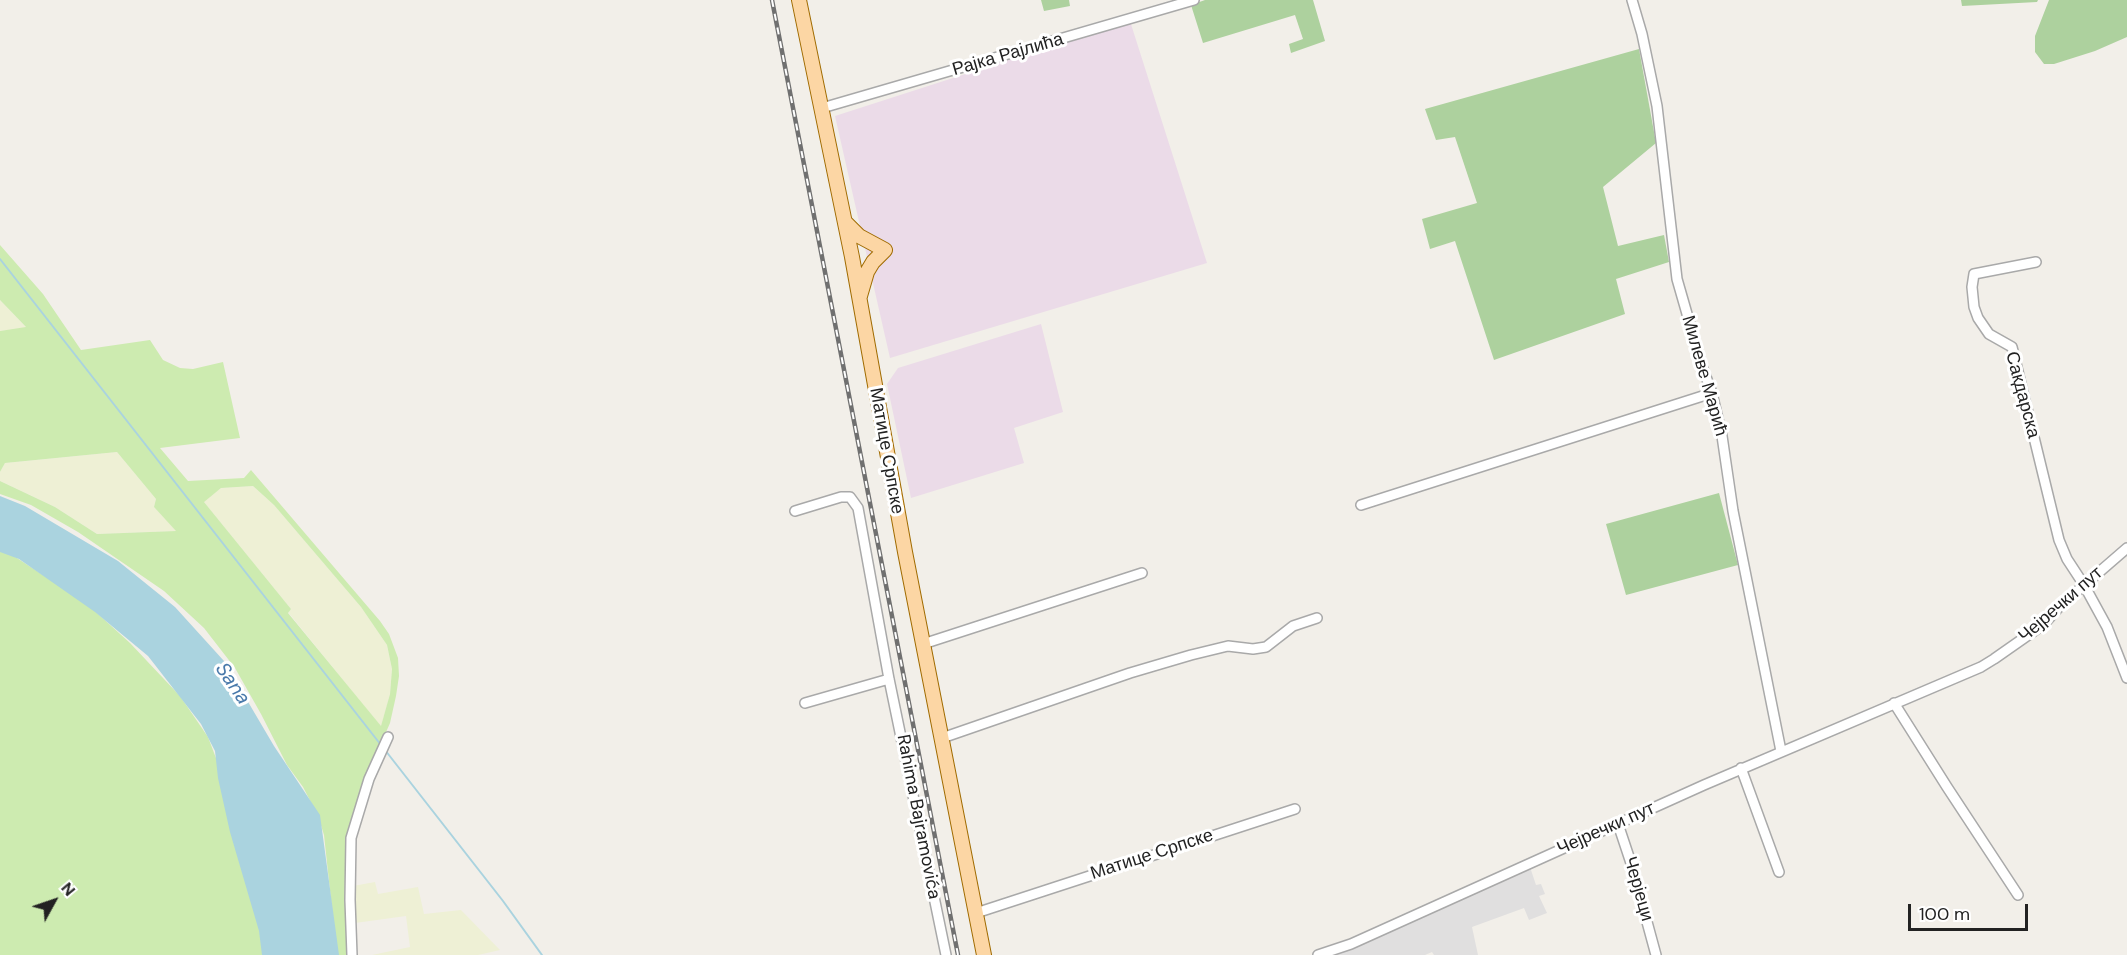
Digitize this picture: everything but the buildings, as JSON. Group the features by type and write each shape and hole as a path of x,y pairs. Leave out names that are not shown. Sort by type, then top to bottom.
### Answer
{"main road":[{"path":"799,0 822,108"},
{"name":"Матице Српске","path":"822,108 984,955"},
{"path":"844,220 858,236 885,250 867,272 859,298"}],"street":[{"name":"Рајка Рајлића","path":"822,108 1194,0"},
{"name":"Милеве Мaрић","path":"1632,0 1642,34 1658,116 1677,279 1712,393 1781,751"},
{"name":"Сакдарска","path":"2036,262 1974,274 1972,296 1978,318 1989,334 2012,347 2059,540 2067,560 2084,585"},
{"path":"1361,506 1712,393"},
{"name":"Rahima Bajramovića","path":"795,512 842,497 850,497 858,508 889,679 946,955"},
{"name":"Чејречки пут","path":"1318,955 1351,944 1741,768 1807,742 1994,660 2044,624 2060,606 2127,548"},
{"path":"923,644 1142,573"},
{"path":"2084,585 2107,627 2127,678"},
{"path":"942,738 1191,654 1228,646 1254,649 1266,647 1293,626 1317,618"},
{"path":"806,703 889,679"},
{"path":"1894,703 2018,895"},
{"path":"352,955 351,837 362,798 388,737"},
{"path":"1741,768 1779,872"},
{"name":"Матице Српске","path":"976,913 1294,809"},
{"name":"Черјеци","path":"1618,824 1656,955"}],"shaded area":[{"path":"1130,21 1207,263 890,358 835,116"},
{"path":"1041,324 1063,412 1014,428 1024,463 911,498 887,384 898,368"},
{"path":"1530,867 1536,885 1541,884 1545,894 1539,896 1547,913 1529,920 1524,908 1472,927 1478,955 1434,955 1432,952 1425,955 1332,955"}],"green space":[{"path":"1041,0 1069,0 1070,6 1044,11"},
{"path":"1205,0 1313,0 1325,41 1291,53 1289,44 1303,39 1295,15 1203,43 1191,5"},
{"path":"1961,0 2038,0 2037,2 1962,6"},
{"path":"2049,0 2127,0 2127,37 2095,51 2054,64 2044,64 2035,52 2035,36"},
{"path":"1639,49 1656,143 1603,187 1618,246 1664,235 1669,262 1616,279 1625,314 1494,360 1455,241 1430,249 1422,219 1477,203 1455,137 1436,140 1425,109"},
{"path":"0,245 43,294 81,350 150,340 163,360 180,368 193,369 223,362 240,438 160,448 188,481 244,478 251,470 389,634 398,658 399,676 390,723 370,769 352,820 349,955 337,955 324,835 318,816 303,787 287,765 235,668 204,628 164,591 78,532 31,505 0,494 0,481 55,507 97,534 176,531 154,507 156,499 117,452 5,463 0,472 0,331 26,327 0,300","holes":["253,486 274,505 361,607 387,645 392,669 390,694 381,726 288,613 291,609 204,502 221,488"]},
{"path":"0,300 27,328 0,331"},
{"path":"117,452 156,499 154,507 177,531 97,534 55,507 0,481 0,472 5,463"},
{"path":"253,486 274,505 361,607 387,645 392,669 390,694 381,727 288,612 291,609 203,501 221,488"},
{"path":"1719,493 1738,565 1626,595 1606,524"},
{"path":"0,547 86,603 130,643 180,696 208,737 225,782 263,955 0,955"},
{"path":"375,882 378,894 418,887 424,914 461,910 500,950 478,955 372,955 410,947 406,916 355,923 353,886"}],"water":[{"name":"Sana","path":"0,496 25,506 118,561 175,607 224,661 274,746 320,815 339,955 262,955 259,931 230,832 218,778 215,751 201,724 148,656 95,612 19,559 0,552"}],"waterway":[{"path":"0,259 381,745"},
{"path":"385,750 503,901 542,955"}],"railway":[{"path":"772,0 958,955"}]}
